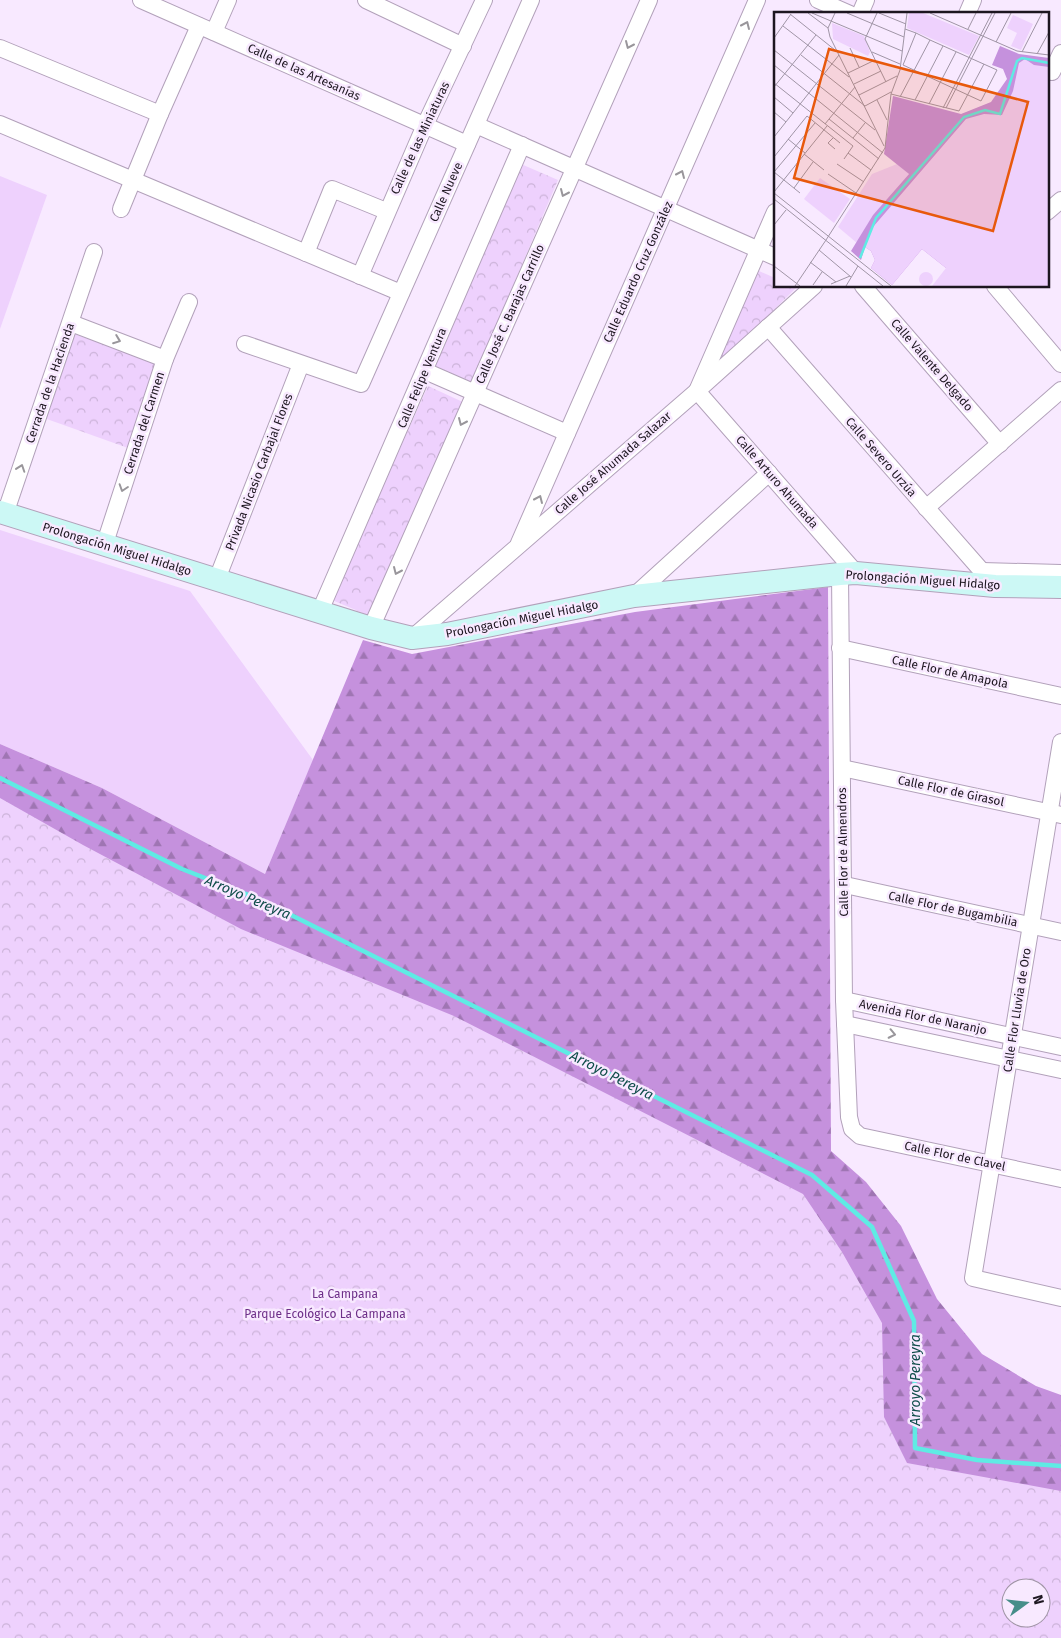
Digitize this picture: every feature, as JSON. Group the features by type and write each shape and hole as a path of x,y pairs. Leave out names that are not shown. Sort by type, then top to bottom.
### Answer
{"main road":[{"name":"Prolongación Miguel Hidalgo","path":"3,513 371,628 412,638 447,634 634,596 848,573 988,579 1061,587"}],"street":[{"name":"Calle de las Artesanías","path":"141,0 467,144"},
{"path":"121,209 160,114 207,29 228,0"},
{"path":"366,0 463,46"},
{"name":"Calle de las Miniaturas","path":"360,276 386,211 484,0"},
{"name":"Calle Nueve","path":"301,364 361,384 531,0"},
{"name":"Calle José C. Barajas Carrillo","path":"371,628 649,0"},
{"name":"Calle Eduardo Cruz González","path":"519,543 757,0"},
{"path":"818,0 845,12"},
{"path":"861,12 866,0"},
{"path":"969,12 973,0"},
{"path":"0,48 160,114"},
{"path":"1054,72 1061,53"},
{"path":"0,124 132,182 401,293"},
{"path":"476,125 774,257"},
{"name":"Calle Felipe Ventura","path":"320,611 522,145"},
{"path":"306,253 332,189 386,211"},
{"path":"1048,211 1061,200"},
{"path":"697,391 774,214"},
{"name":"Cerrada de la Hacienda","path":"3,513 71,323 94,252"},
{"name":"Calle José Ahumada Salazar","path":"412,638 519,543 697,391 812,288"},
{"name":"Calle Valente Delgado","path":"865,288 1000,444"},
{"path":"997,288 1061,364"},
{"name":"Cerrada del Carmen","path":"104,546 165,359 189,302"},
{"path":"71,323 165,359"},
{"name":"Calle Severo Urzúa","path":"768,328 988,579"},
{"path":"245,344 301,364"},
{"name":"Privada Nicasio Carbajal Flores","path":"217,579 301,364"},
{"path":"425,371 567,433"},
{"path":"926,508 1061,390"},
{"name":"Calle Arturo Ahumada","path":"697,391 769,473 848,573"},
{"path":"634,596 769,473"},
{"name":"Calle Flor de Almendros","path":"848,573 840,648 845,885 844,1000 852,1129"},
{"path":"988,579 1061,573"},
{"name":"Calle Flor de Amapola","path":"840,648 1061,696"},
{"name":"Calle Flor Lluvia de Oro","path":"1061,742 1055,814 1031,926 972,1278 1061,1298"},
{"name":"Calle Flor de Girasol","path":"842,768 1055,814"},
{"name":"Calle Flor de Bugambilia","path":"845,885 1061,932"},
{"name":"Avenida Flor de Naranjo","path":"844,1000 1061,1047"},
{"name":"Avenida Flor de Naranjo","path":"845,1024 1061,1070"},
{"name":"Calle Flor de Clavel","path":"852,1129 860,1136 1061,1179"}],"green space":[{"path":"521,164 558,180 472,382 435,366"},
{"path":"0,176 47,195 0,329"},
{"path":"759,271 774,278 774,288 796,288 714,369"},
{"path":"74,334 157,363 128,448 44,418"},
{"path":"428,386 465,403 370,616 332,600"},
{"path":"0,530 190,591 313,760 265,874 102,788 0,744"},
{"name":"Parque Ecológico La Campana","path":"828,587 831,1151 866,1182 901,1226 937,1299 982,1354 1036,1386 1061,1395 1061,1638 0,1638 0,744 102,788 265,874 363,640 412,654 635,612"},
{"name":"Parque Ecológico La Campana","path":"0,798 83,845 241,929 454,1016 803,1194 842,1252 882,1323 884,1417 907,1463 1061,1491 1061,1638 0,1638"}],"waterway":[{"name":"Arroyo Pereyra","path":"0,778 182,869 261,900 812,1175 872,1227 914,1321 915,1448 977,1460 1061,1466"}],"park label":[{"name":"La Campana","path":"345,1294"}]}
